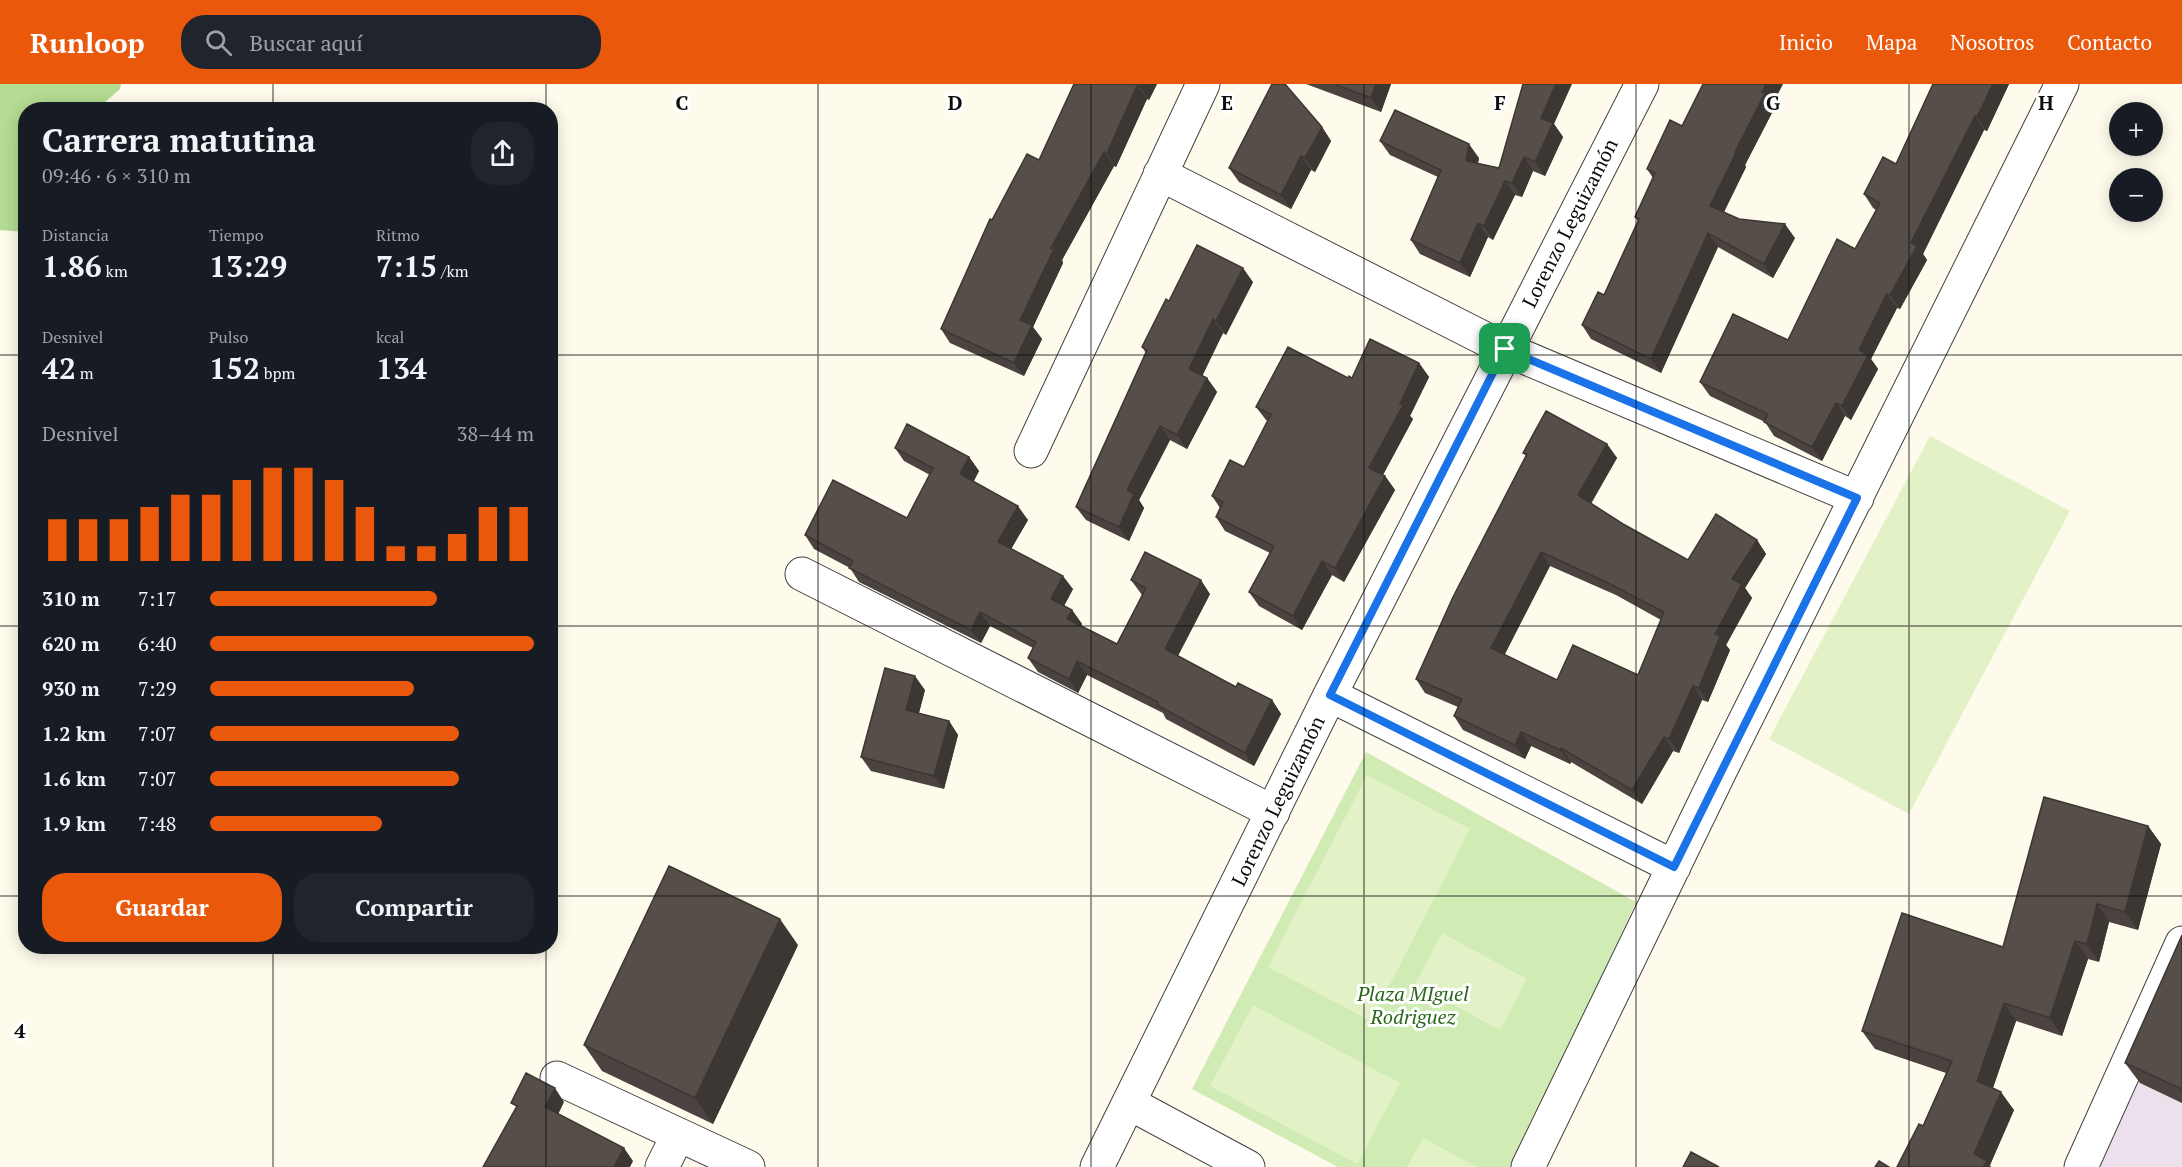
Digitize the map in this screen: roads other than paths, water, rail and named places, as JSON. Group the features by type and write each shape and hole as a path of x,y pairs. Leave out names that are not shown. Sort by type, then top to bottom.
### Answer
{"street":[{"path":"1031,451 1203,84"},
{"name":"Lorenzo Leguizamón","path":"1097,1167 1330,695 1642,84"},
{"path":"1528,1167 2062,84"},
{"path":"1160,174 1505,349 1857,498"},
{"path":"802,574 1273,812"},
{"path":"1330,695 1674,867"},
{"path":"2081,1167 2182,943"},
{"path":"558,1078 748,1167"},
{"path":"1129,1103 1248,1167"},
{"path":"662,1167 678,1134"}],"park label":[{"name":"Plaza MIguel Rodriguez","path":"1413,1006"}]}
